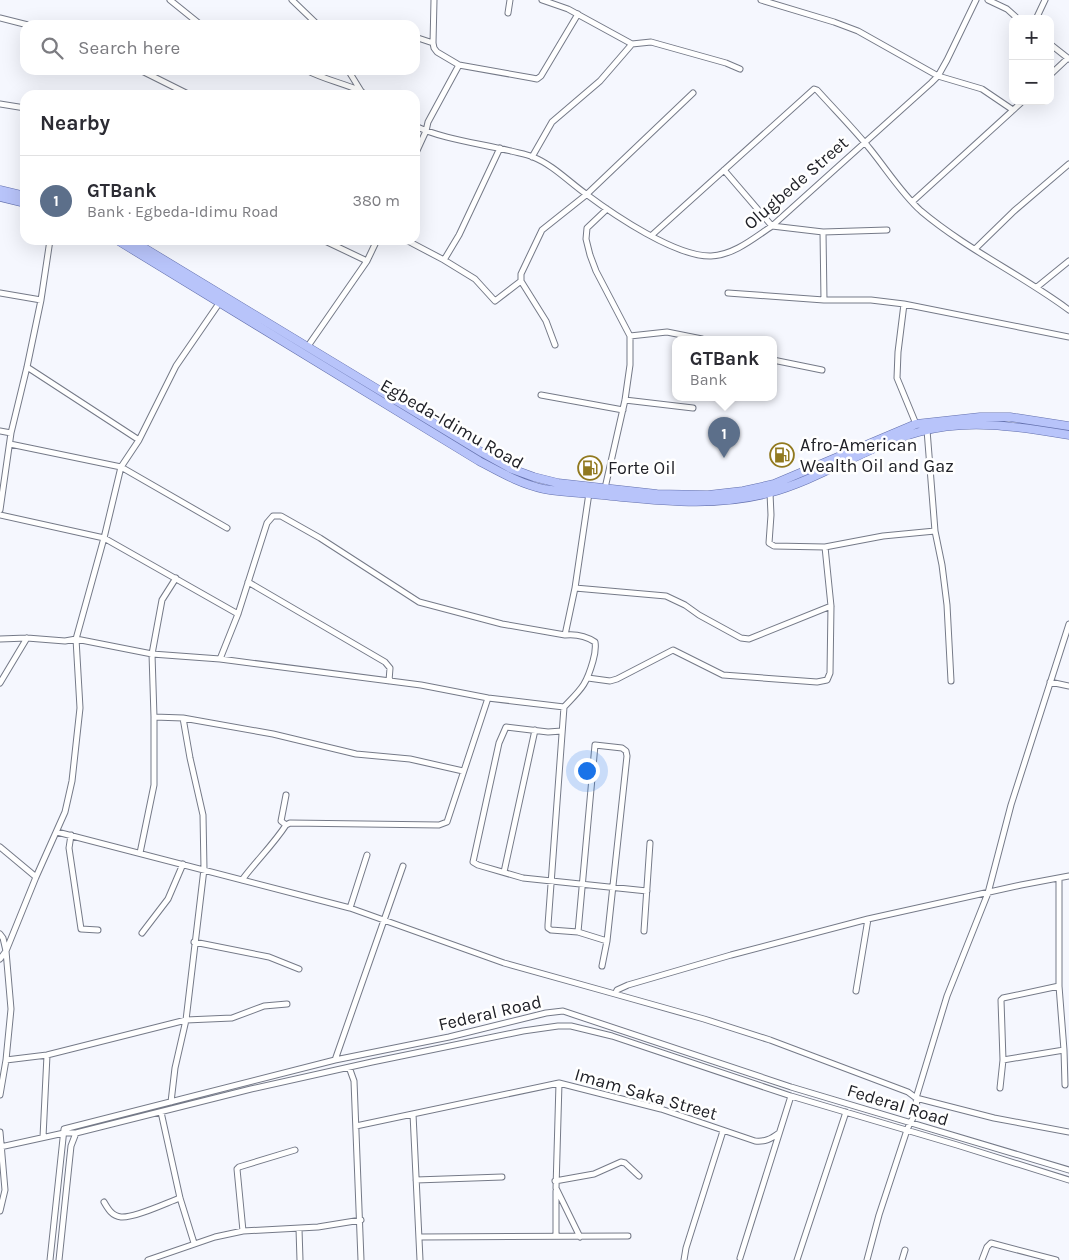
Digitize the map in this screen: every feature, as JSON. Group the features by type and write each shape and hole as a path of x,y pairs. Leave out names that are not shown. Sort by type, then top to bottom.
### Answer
{"main road":[{"path":"0,190 20,195"},
{"path":"0,197 20,202"},
{"name":"Egbeda-Idimu Road","path":"125,245 505,475 531,486 557,491 698,503 725,502 770,493 916,424 980,416 1010,417 1069,426"},
{"name":"Egbeda-Idimu Road","path":"138,245 483,453 512,469 558,483 657,494 708,495 743,491 774,484 927,430 957,425 1004,426 1069,435"}],"street":[{"path":"170,0 194,20"},
{"path":"292,0 313,20"},
{"path":"434,0 433,43 437,52 459,65 537,79 541,76 578,14"},
{"path":"508,13 510,0"},
{"path":"542,0 578,14 632,44 650,42 726,63 740,69"},
{"path":"761,0 858,31 938,76 982,89 1014,110"},
{"name":"Olugbede Street","path":"420,128 532,157 549,166 607,209 669,245 692,254 712,256 747,243 772,226 938,76 976,0"},
{"path":"988,0 1007,9 1014,15"},
{"path":"1038,15 1045,0"},
{"path":"0,18 20,23"},
{"path":"420,39 433,43"},
{"path":"532,157 552,122 600,81 632,44"},
{"path":"1054,47 1068,59 1054,71"},
{"path":"420,144 428,122 459,65"},
{"path":"150,75 180,90"},
{"path":"317,75 340,82 357,90"},
{"path":"351,75 361,90"},
{"path":"652,235 814,89 864,142 912,202 935,222 1037,287 1069,310"},
{"path":"416,245 475,279 495,301 521,281 524,268 542,230 586,194 693,93"},
{"path":"0,104 20,107"},
{"path":"912,202 1019,105"},
{"path":"444,260 463,226 500,148"},
{"path":"975,249 1014,211 1069,164"},
{"path":"724,170 772,226 823,232 887,230"},
{"path":"605,488 623,410 630,365 630,336 596,271 586,239 587,228 607,209"},
{"path":"823,232 824,300"},
{"path":"0,510 11,433 28,367 49,245"},
{"path":"334,245 366,261"},
{"path":"308,346 366,261 374,245"},
{"path":"1037,287 1069,261"},
{"path":"521,281 546,322 555,345"},
{"path":"0,293 41,300"},
{"path":"728,293 824,300 871,300 904,304 1069,337"},
{"path":"0,959 6,951 65,812 72,781 80,708 76,639 104,538 121,467 139,440 176,366 220,302"},
{"path":"904,304 897,378 916,424"},
{"path":"630,336 667,332 687,336"},
{"path":"777,361 822,370"},
{"path":"28,367 139,440"},
{"path":"541,395 623,410"},
{"path":"625,400 693,408"},
{"path":"927,430 935,531 947,605 951,681"},
{"path":"0,431 11,433"},
{"path":"10,444 121,467 226,528"},
{"path":"770,493 769,543 771,545 826,546 883,536 935,531"},
{"path":"565,635 575,588 589,494"},
{"path":"0,515 104,538 238,614"},
{"path":"220,659 238,614 268,523 273,516 281,516 320,538 419,602 502,624 589,638 595,642 596,647 585,685 564,707 548,928 578,932 607,941"},
{"path":"588,678 610,681 618,679 673,650 723,675 817,682 827,680 830,673 831,606 826,546"},
{"path":"140,853 154,785 152,654 162,600 176,578"},
{"path":"248,582 385,662 390,668 389,681"},
{"path":"575,588 666,596 741,638 749,639 831,606"},
{"path":"867,1260 879,1215 907,1130 910,1122 916,1115 916,1098 948,996 988,893 1008,814 1069,624"},
{"path":"0,683 27,638"},
{"path":"0,639 27,638 65,641 76,639 152,654 220,659 421,685 488,698 564,707"},
{"path":"1050,682 1069,686"},
{"path":"242,880 252,866 271,847 286,825 298,823 439,825 447,822 488,698"},
{"path":"154,717 184,718 273,734 356,754 410,759 463,771"},
{"path":"171,1102 174,1068 186,1020 204,869 203,815 190,758 184,718"},
{"path":"562,731 506,727 501,736 473,862 478,866 523,878 647,891"},
{"path":"504,872 535,730"},
{"path":"578,932 595,745 622,748 626,751 627,756 607,941 602,966"},
{"path":"286,795 281,816 282,822 286,825"},
{"path":"57,832 350,908 504,963 704,1019 770,1040 908,1092 916,1098 994,1118 1069,1132"},
{"path":"70,835 69,848 81,929 98,930"},
{"path":"644,931 650,843"},
{"path":"0,846 36,877"},
{"path":"350,908 367,855"},
{"path":"142,933 168,899 183,864"},
{"path":"335,1060 354,1001 403,866"},
{"path":"615,994 617,990 638,981 868,919 1069,876"},
{"path":"1059,879 1059,986 1065,1085"},
{"path":"856,991 868,919"},
{"path":"0,934 6,951 11,1009 6,1060 0,1095"},
{"path":"194,942 268,957 299,969"},
{"path":"1000,1088 1003,1060 1001,1000 1059,986"},
{"path":"6,1060 47,1055 186,1020 232,1018 264,1006 287,1004"},
{"name":"Federal Road","path":"64,1132 64,1129 69,1127 335,1060 563,1011 791,1087 1069,1170"},
{"name":"Federal Road","path":"64,1132 76,1132 251,1089 523,1030 571,1026 612,1036 791,1096 1069,1180"},
{"path":"472,1031 475,1041"},
{"path":"1003,1060 1064,1050"},
{"path":"43,1137 47,1055"},
{"path":"349,1067 354,1081 361,1220 361,1260"},
{"path":"556,1236 555,1181 559,1083"},
{"name":"Imam Saka Street","path":"356,1126 559,1083 661,1109 755,1141 762,1142 771,1139 779,1133"},
{"path":"740,1258 791,1096"},
{"path":"161,1112 180,1198 194,1243"},
{"path":"797,1260 846,1112"},
{"path":"413,1114 420,1260"},
{"path":"684,1260 686,1248 723,1131"},
{"path":"0,1132 5,1190 0,1211"},
{"path":"1,1147 64,1132 50,1260"},
{"path":"59,1260 71,1146 76,1132"},
{"path":"242,1231 237,1169 295,1150"},
{"path":"555,1181 594,1174 621,1162 625,1163 639,1176"},
{"path":"416,1180 502,1177"},
{"path":"556,1188 580,1237"},
{"path":"104,1202 109,1211 120,1217 131,1216 180,1198"},
{"path":"148,1260 194,1243 242,1231 318,1228 361,1220"},
{"path":"299,1229 300,1260"},
{"path":"418,1237 628,1236"},
{"path":"982,1260 990,1243 1056,1260"},
{"path":"902,1260 905,1250"}],"place":[{"name":"Afro-American Wealth Oil and Gaz","path":"782,455"},
{"name":"GTBank","path":"724,458"},
{"name":"Forte Oil","path":"590,468"}]}
